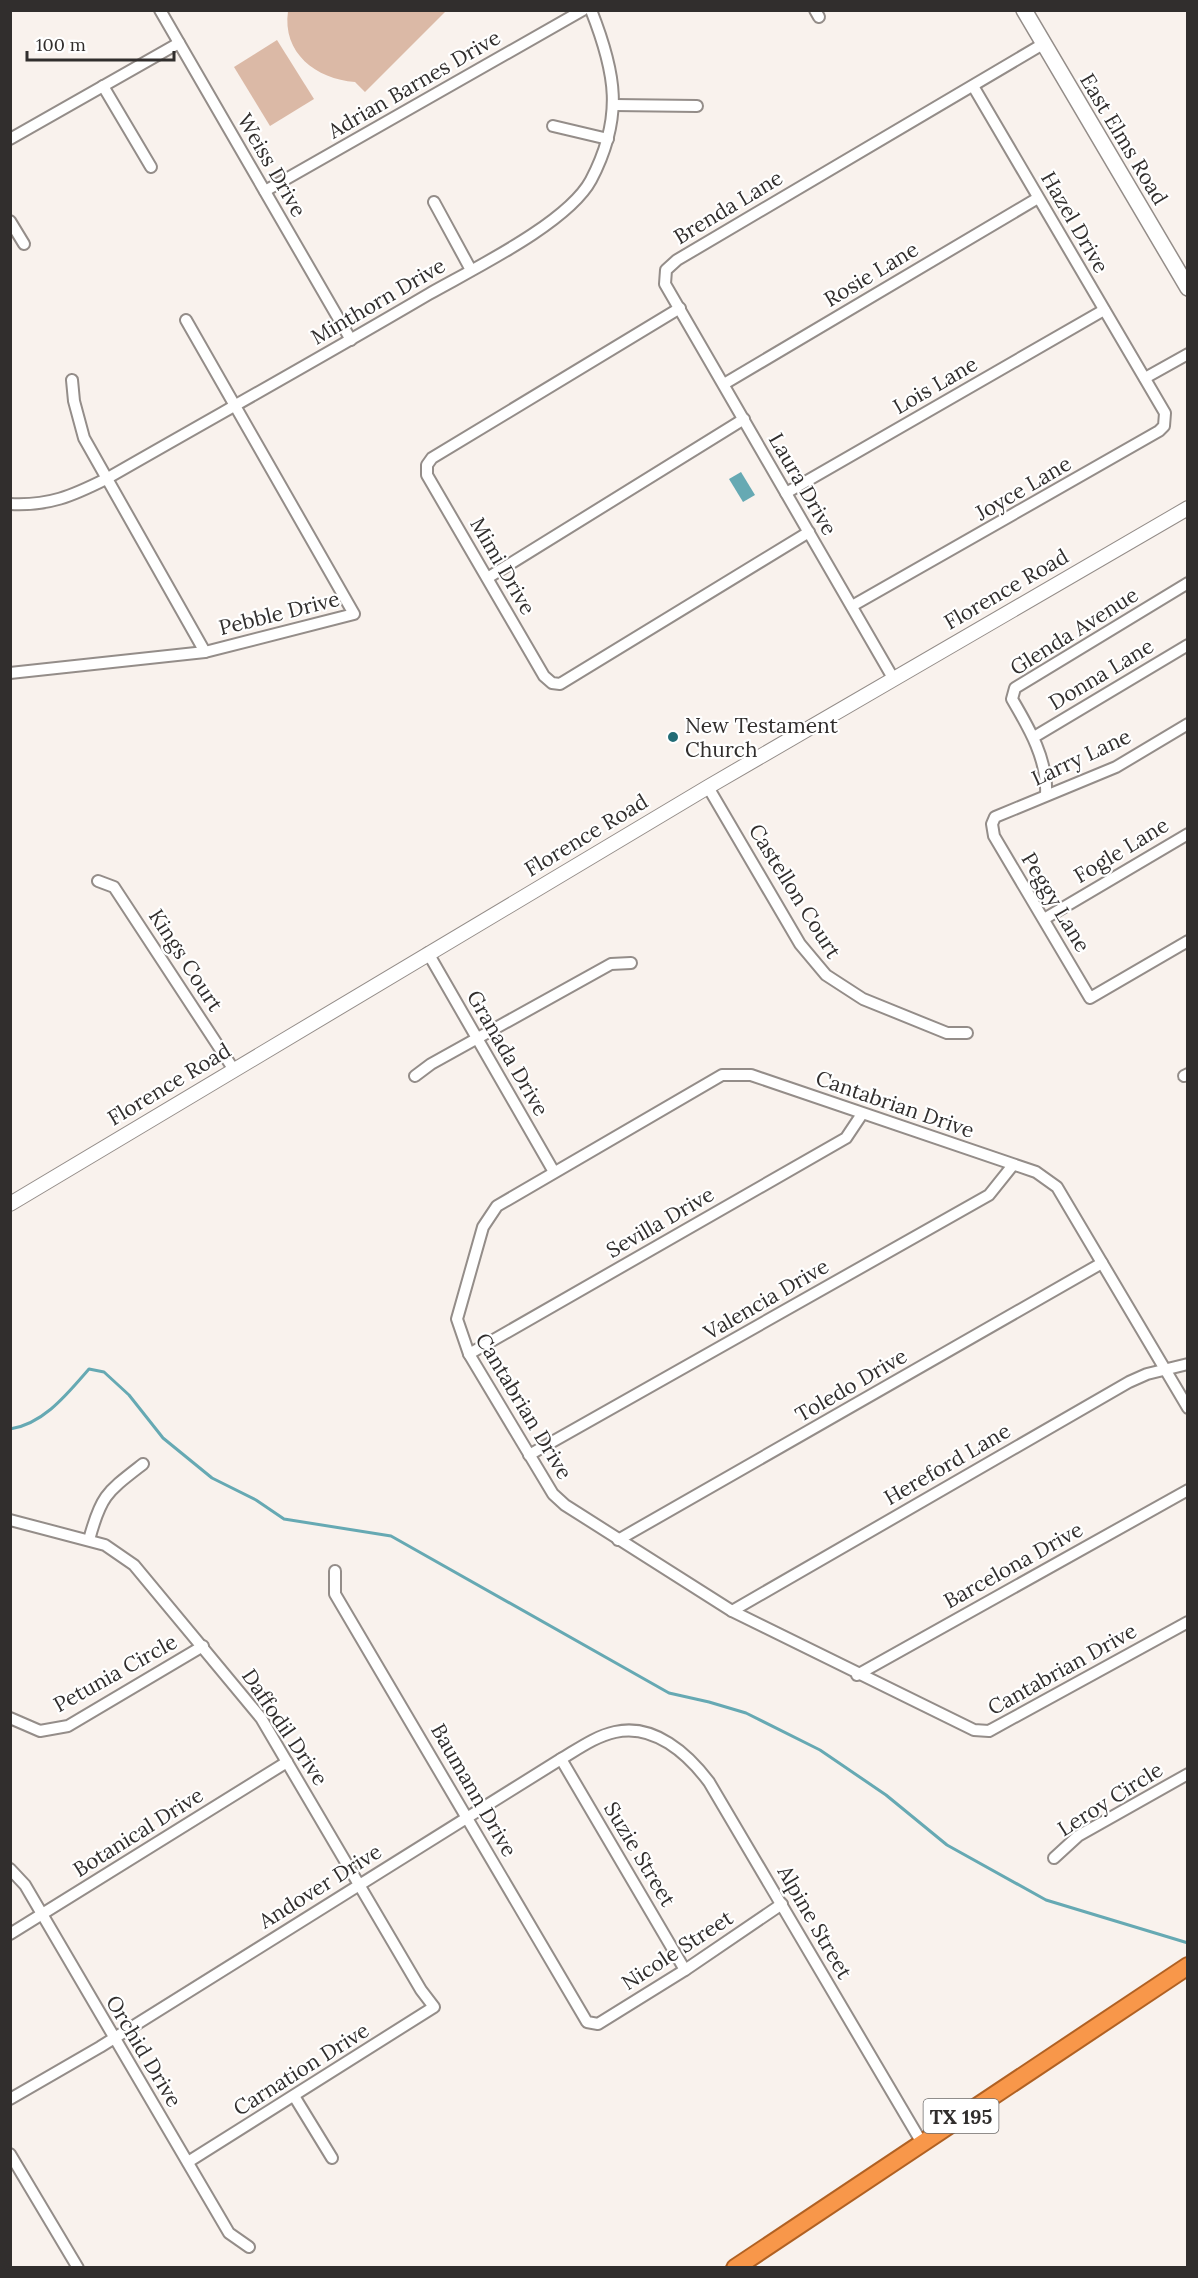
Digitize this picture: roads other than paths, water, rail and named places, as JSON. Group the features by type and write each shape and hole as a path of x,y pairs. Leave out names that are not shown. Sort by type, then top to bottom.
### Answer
{"highway":[{"name":"TX 195","path":"735,2268 1188,1966"}],"main road":[{"name":"East Elms Road","path":"1024,10 1188,288"}],"street":[{"name":"Weiss Drive","path":"159,10 351,340"},
{"name":"Adrian Barnes Drive","path":"265,191 583,10"},
{"name":"Minthorn Drive","path":"10,504 47,503 67,498 106,479 351,340 560,216 590,181 608,139 614,105 609,55 591,10"},
{"path":"10,139 179,43"},
{"name":"Brenda Lane","path":"680,308 665,284 666,270 669,265 1043,44"},
{"path":"103,86 150,167"},
{"name":"Hazel Drive","path":"973,86 1145,378"},
{"path":"614,105 697,106"},
{"path":"553,126 608,139"},
{"name":"Rosie Lane","path":"724,384 1038,198"},
{"path":"434,202 471,270"},
{"path":"10,221 24,244"},
{"name":"Laura Drive","path":"680,308 893,678"},
{"name":"Mimi Drive","path":"680,308 432,458 427,465 427,475 552,683 560,684 809,532"},
{"name":"Lois Lane","path":"786,493 1104,310"},
{"path":"186,320 234,406"},
{"path":"1145,378 1188,354"},
{"name":"Joyce Lane","path":"852,606 1159,431 1164,426 1165,413 1145,378"},
{"path":"72,380 74,401 84,438 205,652"},
{"name":"Pebble Drive","path":"10,673 205,652 354,614 234,406"},
{"path":"489,577 744,419"},
{"name":"Florence Road","path":"10,1204 708,787 1188,508"},
{"name":"Glenda Avenue","path":"1046,795 1047,781 1034,737 1012,699 1015,688 1188,583"},
{"name":"Donna Lane","path":"1034,737 1188,645"},
{"name":"Larry Lane","path":"992,824 995,817 1116,767 1188,724"},
{"name":"Castellon Court","path":"708,787 800,944 826,975 863,999 948,1033 967,1033"},
{"name":"Peggy Lane","path":"992,824 994,836 1090,998 1188,941"},
{"name":"Fogle Lane","path":"1044,919 1188,834"},
{"name":"Kings Court","path":"98,881 114,886 234,1070"},
{"name":"Granada Drive","path":"428,953 554,1172"},
{"path":"415,1076 431,1064 611,964 631,963"},
{"name":"Cantabrian Drive","path":"1188,1408 1057,1188 1036,1172 751,1075 722,1075 497,1206 483,1227 457,1320 469,1354 553,1494 565,1505 732,1611 857,1675 974,1730 989,1731 1188,1622"},
{"name":"Sevilla Drive","path":"469,1354 846,1138 862,1114"},
{"name":"Valencia Drive","path":"529,1455 989,1195 1013,1165"},
{"name":"Toledo Drive","path":"618,1540 1102,1263"},
{"name":"Hereford Lane","path":"732,1611 1129,1382 1164,1369 1188,1364"},
{"path":"89,1540 98,1507 104,1496 143,1464"},
{"name":"Barcelona Drive","path":"857,1675 1188,1490"},
{"name":"Daffodil Drive","path":"10,1520 89,1540 115,1550 134,1565 261,1718 361,1884 421,1990 434,2007"},
{"name":"Baumann Drive","path":"335,1571 335,1594 587,2022 591,2025"},
{"name":"Petunia Circle","path":"10,1718 40,1731 68,1726 203,1646"},
{"name":"Andover Drive","path":"10,2099 114,2038 596,1739 619,1731 657,1738"},
{"name":"Alpine Street","path":"657,1738 676,1747 696,1765 782,1904 922,2143"},
{"name":"Suzie Street","path":"561,1759 685,1970"},
{"name":"Botanical Drive","path":"10,1934 287,1762"},
{"name":"Leroy Circle","path":"1054,1858 1078,1836 1188,1774"},
{"name":"Orchid Drive","path":"10,1869 25,1885 229,2233 249,2247"},
{"name":"Nicole Street","path":"591,2025 598,2024 685,1970 782,1904"},
{"name":"Carnation Drive","path":"188,2162 434,2007"},
{"path":"294,2096 332,2158"},
{"path":"10,2154 78,2268"}],"water":[{"path":"741,472 755,495 743,502 729,479"}],"waterway":[{"path":"10,1429 34,1421 44,1414 64,1397 89,1369 104,1372 129,1395 163,1438 212,1478 256,1500 284,1519 391,1536 669,1693 746,1713 820,1750 886,1795 947,1845 1046,1900 1188,1943"}],"place":[{"name":"New Testament Church","path":"673,737"}]}
